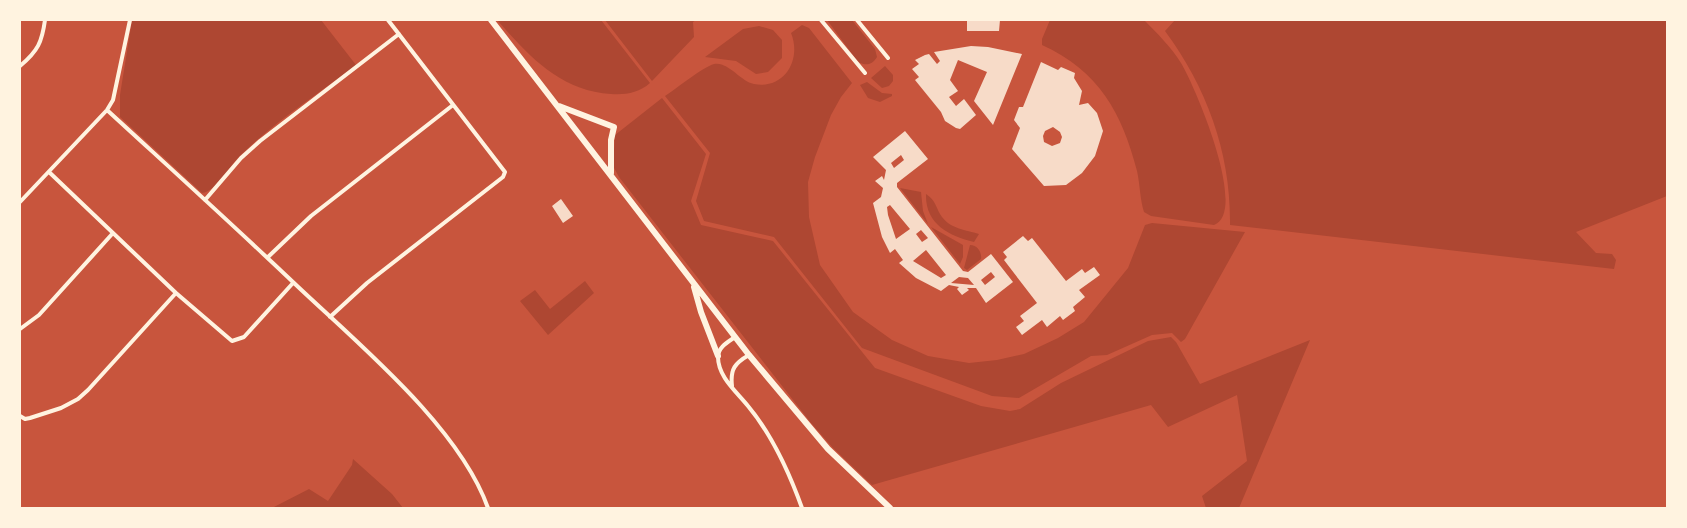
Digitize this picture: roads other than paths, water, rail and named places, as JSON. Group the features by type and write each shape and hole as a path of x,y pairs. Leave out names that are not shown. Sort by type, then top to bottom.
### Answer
{"highway":[{"path":"491,20 749,355 828,450 890,508"},
{"path":"556,105 614,127 611,140 611,174"},
{"path":"693,283 701,312 718,356"}],"street":[{"path":"20,66 38,47 45,20"},
{"path":"20,202 107,110 116,92 130,20"},
{"path":"330,317 367,283 503,177 504,169 453,106 388,20"},
{"path":"821,20 865,73"},
{"path":"857,20 888,58"},
{"path":"205,200 241,158 399,34"},
{"path":"268,257 311,216 453,106"},
{"path":"107,110 268,257 432,419 459,454 479,486 488,508"},
{"path":"49,172 176,293 228,339 236,342 244,336 294,282"},
{"path":"20,329 38,314 114,233"},
{"path":"20,416 25,419 30,418 78,399 95,383 176,293"},
{"path":"735,337 724,345 718,356 723,373 732,388 749,406 771,438 802,508"},
{"path":"732,388 731,373 733,367 749,355"}]}
